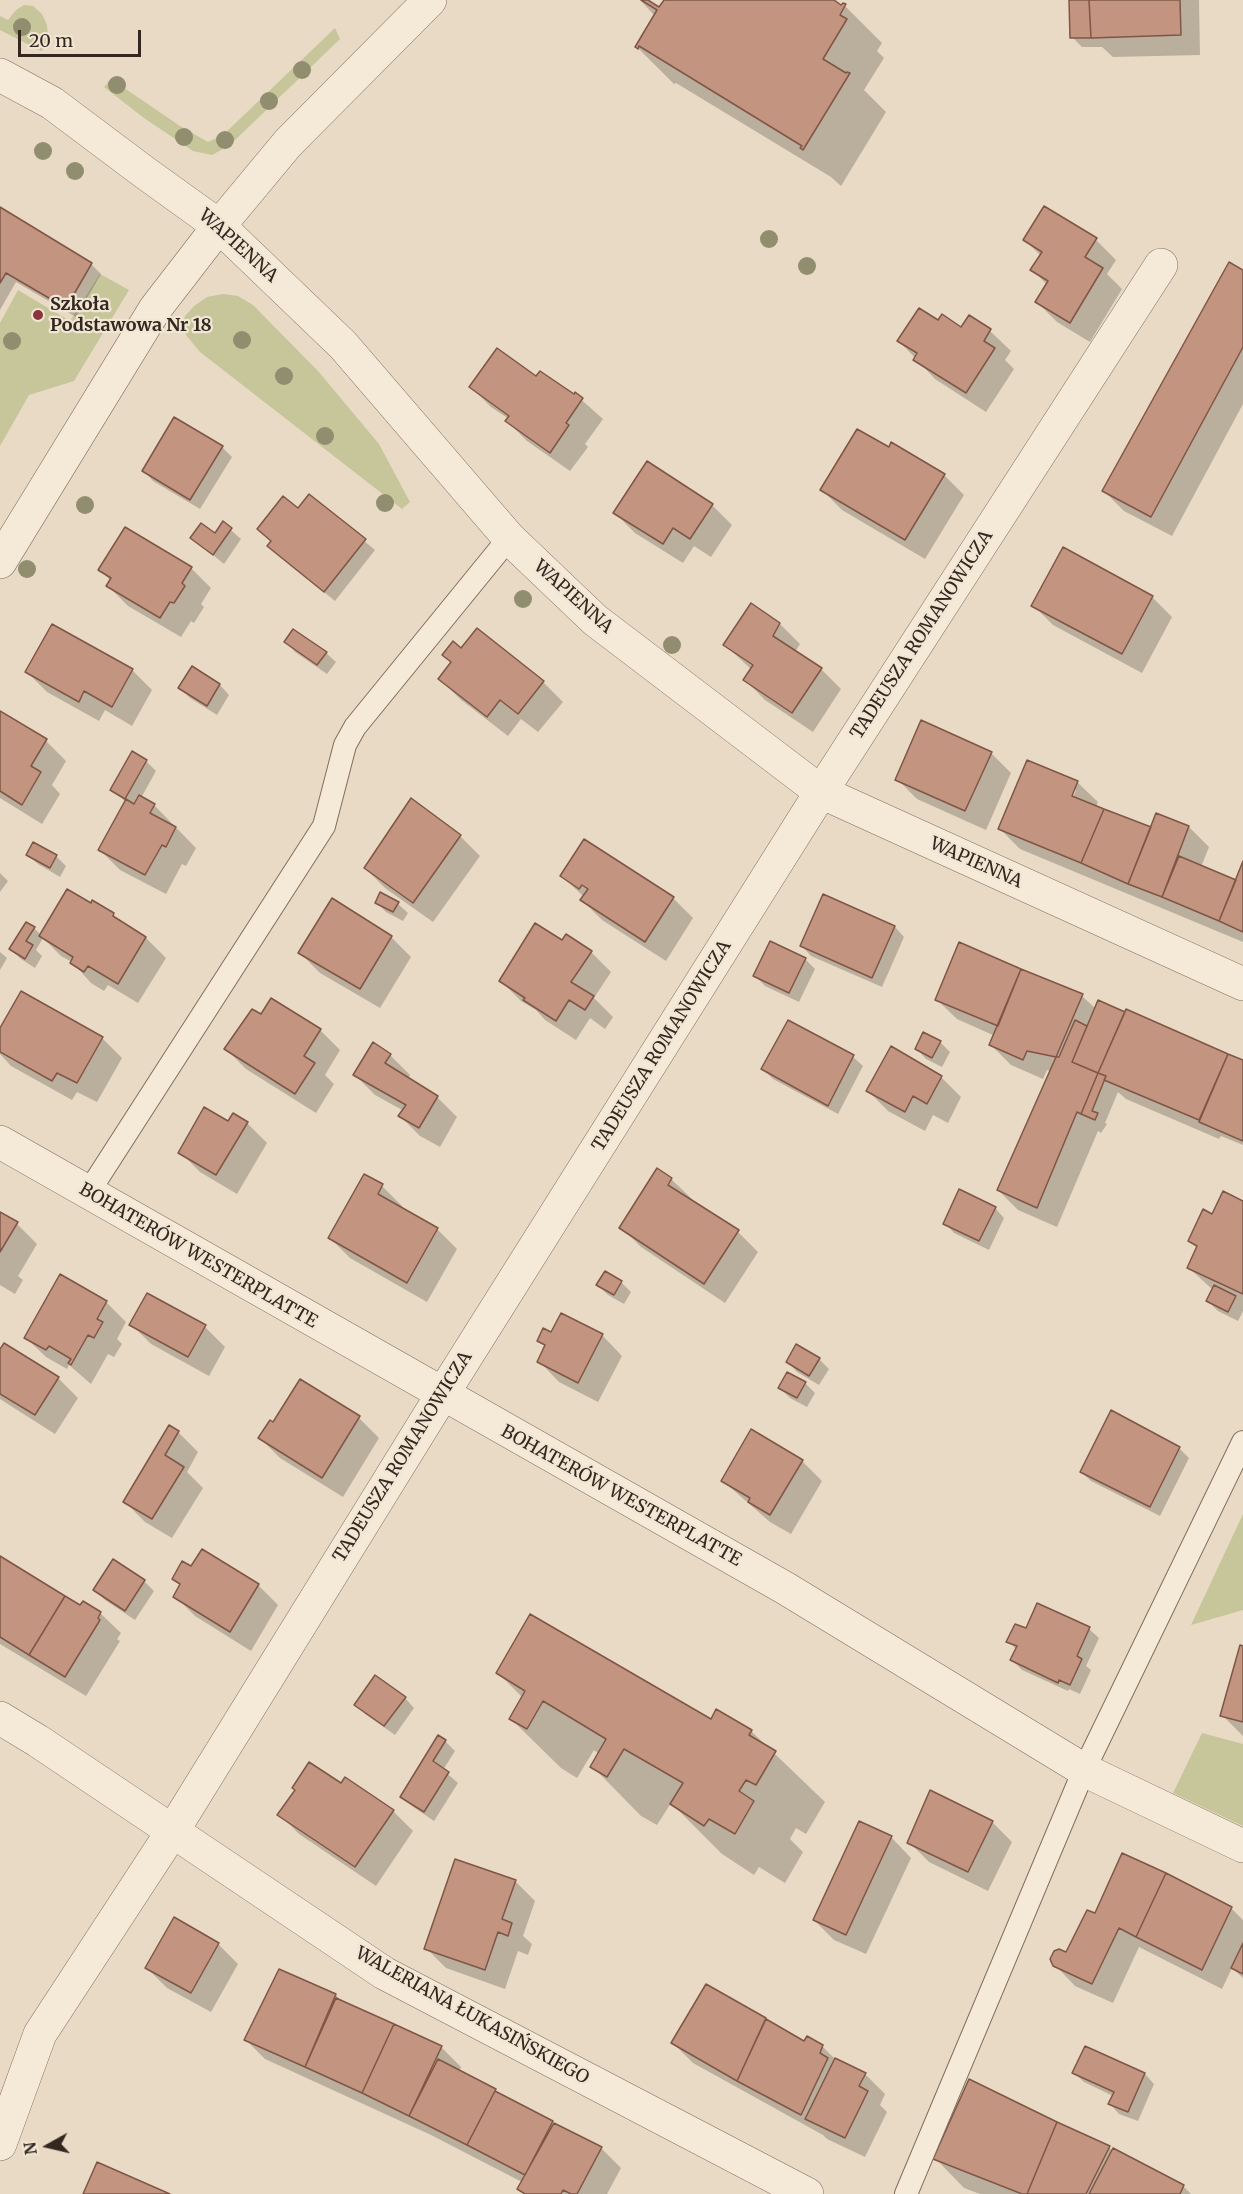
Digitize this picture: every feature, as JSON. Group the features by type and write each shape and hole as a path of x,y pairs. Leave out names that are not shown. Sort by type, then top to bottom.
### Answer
{"street":[{"path":"0,562 155,309 288,142 430,0"},
{"name":"WAPIENNA","path":"0,75 52,103 219,226 343,345 509,538 595,620 821,792 1243,984"},
{"name":"TADEUSZA ROMANOWICZA","path":"0,2144 40,2034 172,1832 442,1395 821,792 1161,265"},
{"name":"BOHATERÓW WESTERPLATTE","path":"0,1142 785,1588 1084,1770 1243,1846"},
{"name":"WALERIANA ŁUKASIŃSKIEGO","path":"0,1718 38,1741 384,1973 807,2194"}],"lane":[{"path":"88,1192 324,826 345,745 356,727 509,538"},
{"path":"906,2194 1084,1770 1243,1442"}],"green space":[{"path":"24,5 33,6 42,14 47,25 48,37 45,48 41,51 0,30 0,16 8,20 16,10"},
{"path":"335,28 340,39 230,145 212,155 193,151 144,118 104,87 111,79 180,126 208,142 223,135"},
{"path":"100,274 129,290 74,381 29,395 0,446 0,323 18,290 70,321"},
{"path":"223,294 238,296 253,305 318,371 379,444 410,502 402,509 200,352 186,335 183,324 185,316 207,297"},
{"path":"1243,1514 1243,1610 1191,1625"},
{"path":"1202,1733 1243,1744 1243,1826 1173,1793"}],"building":[{"path":"641,0 648,0 659,7 664,0 834,0 841,5 846,4 840,15 847,19 823,59 846,73 850,73 803,150 800,148 802,146 639,46 638,49 635,47 657,10"},
{"path":"1069,0 1089,0 1091,38 1070,38"},
{"path":"1089,0 1180,0 1181,35 1091,38"},
{"path":"1044,206 1097,238 1085,257 1103,268 1070,323 1035,302 1048,281 1030,270 1042,252 1023,240"},
{"path":"0,207 92,263 66,308 6,273 0,283"},
{"path":"1229,262 1243,270 1243,347 1151,517 1102,491"},
{"path":"919,308 938,320 942,314 961,327 969,315 991,329 984,341 995,348 966,393 913,360 917,353 897,341"},
{"path":"497,348 536,376 540,371 583,398 566,423 569,425 550,453 505,421 509,416 469,387"},
{"path":"174,417 223,446 190,500 142,471"},
{"path":"857,429 889,447 891,442 945,474 905,540 820,490"},
{"path":"647,461 713,504 690,539 673,528 663,544 613,513"},
{"path":"309,494 366,539 324,592 267,546 271,541 257,529 283,496 298,508"},
{"path":"223,521 232,528 213,555 190,538 201,523 215,533"},
{"path":"125,527 192,567 182,583 185,586 174,603 170,602 160,618 106,586 111,578 98,570"},
{"path":"1063,547 1153,596 1122,654 1031,606"},
{"path":"751,603 780,623 773,636 822,668 792,713 743,680 753,665 723,645"},
{"path":"52,624 133,669 112,707 84,691 79,702 25,672"},
{"path":"477,628 544,681 518,714 500,700 487,717 438,679 451,662 442,655 453,641 461,648"},
{"path":"293,629 327,652 317,665 284,642"},
{"path":"192,666 220,684 207,706 178,688"},
{"path":"0,711 47,739 31,766 41,772 22,805 0,791"},
{"path":"921,720 992,752 965,811 895,780"},
{"path":"132,751 147,760 125,799 110,790"},
{"path":"1027,760 1078,781 1072,796 1104,809 1081,863 998,829"},
{"path":"139,795 155,804 150,813 176,827 166,847 162,845 145,875 98,850 126,799 134,804"},
{"path":"411,798 461,835 413,903 364,868"},
{"path":"1104,809 1151,827 1128,884 1081,863"},
{"path":"1156,813 1189,826 1162,897 1128,884"},
{"path":"584,839 674,897 645,942 580,900 588,889 582,885 579,889 560,876"},
{"path":"33,842 57,855 50,868 26,855"},
{"path":"1179,856 1236,880 1219,921 1162,897"},
{"path":"1243,861 1243,932 1219,921"},
{"path":"67,889 114,913 113,916 146,937 118,984 88,966 84,972 70,963 73,957 39,936"},
{"path":"380,892 399,902 393,912 375,903"},
{"path":"823,894 895,926 872,978 800,946"},
{"path":"332,898 392,936 360,989 298,953"},
{"path":"26,922 35,927 26,941 33,945 25,959 9,949"},
{"path":"535,923 562,940 566,934 592,951 571,982 594,996 585,1010 569,1000 556,1021 499,981"},
{"path":"770,941 806,958 789,993 753,976"},
{"path":"959,942 1021,969 998,1026 935,1000"},
{"path":"1021,969 1083,994 1056,1057 1027,1051 1023,1060 989,1045"},
{"path":"21,991 103,1037 77,1083 57,1073 52,1081 0,1052 0,1028"},
{"path":"271,998 321,1029 304,1056 315,1063 295,1094 224,1049 252,1009 261,1014"},
{"path":"1098,1000 1125,1012 1098,1073 1072,1062"},
{"path":"1126,1009 1228,1054 1199,1120 1104,1080 1106,1076 1098,1073"},
{"path":"788,1020 854,1055 828,1106 761,1069"},
{"path":"1075,1020 1087,1026 1072,1062 1098,1073 1081,1114 1077,1112 1037,1208 997,1190 1056,1057 1059,1057"},
{"path":"923,1032 941,1041 932,1058 915,1049"},
{"path":"373,1042 391,1054 385,1063 438,1096 419,1128 398,1116 406,1105 353,1075"},
{"path":"891,1046 942,1076 927,1104 913,1096 905,1112 866,1091"},
{"path":"1228,1054 1243,1060 1243,1141 1199,1122"},
{"path":"1098,1073 1106,1076 1092,1111 1098,1113 1095,1120 1081,1114"},
{"path":"204,1107 228,1121 233,1113 248,1122 216,1175 178,1153"},
{"path":"657,1168 672,1178 668,1185 739,1230 704,1284 619,1228"},
{"path":"364,1174 383,1184 378,1194 438,1228 407,1283 328,1238"},
{"path":"959,1189 996,1207 979,1241 943,1224"},
{"path":"1223,1191 1243,1201 1243,1294 1187,1268 1197,1246 1188,1241 1203,1209 1212,1214"},
{"path":"0,1212 18,1222 0,1252"},
{"path":"605,1271 622,1281 614,1295 596,1285"},
{"path":"60,1274 107,1301 97,1319 103,1322 94,1338 88,1335 71,1365 68,1363 71,1359 49,1346 46,1350 24,1338"},
{"path":"1214,1285 1236,1296 1228,1312 1206,1301"},
{"path":"147,1293 206,1325 188,1357 129,1325"},
{"path":"561,1313 603,1334 578,1383 537,1362 545,1345 537,1341 543,1328 551,1332"},
{"path":"4,1343 59,1377 35,1415 0,1394 0,1349"},
{"path":"796,1344 820,1358 809,1376 786,1362"},
{"path":"787,1372 806,1382 797,1398 778,1388"},
{"path":"300,1379 360,1416 322,1478 258,1438 270,1420 273,1422"},
{"path":"1111,1410 1180,1447 1150,1507 1080,1472"},
{"path":"169,1425 179,1431 165,1455 184,1467 152,1519 123,1502"},
{"path":"751,1429 803,1460 770,1515 748,1502 750,1498 721,1481"},
{"path":"202,1549 259,1584 230,1632 173,1597 180,1584 172,1579 182,1561 191,1566"},
{"path":"0,1556 65,1596 29,1655 0,1637"},
{"path":"113,1559 145,1580 125,1611 93,1590"},
{"path":"65,1596 80,1605 83,1601 101,1612 98,1618 100,1620 65,1677 29,1655"},
{"path":"1037,1603 1090,1627 1077,1656 1082,1659 1070,1685 1059,1680 1058,1683 1010,1660 1017,1646 1006,1642 1015,1624 1026,1628"},
{"path":"530,1614 711,1719 716,1709 752,1730 749,1735 776,1751 756,1785 746,1780 739,1791 754,1801 735,1834 709,1819 704,1826 670,1804 683,1783 624,1749 607,1777 590,1767 606,1739 543,1701 527,1729 509,1719 525,1691 496,1673"},
{"path":"1240,1645 1243,1646 1243,1722 1220,1716"},
{"path":"375,1675 406,1697 384,1726 354,1705"},
{"path":"438,1735 446,1740 433,1761 449,1772 424,1812 400,1797"},
{"path":"309,1762 341,1783 345,1777 394,1810 355,1867 277,1815 295,1790 292,1788"},
{"path":"930,1790 993,1821 968,1872 907,1843"},
{"path":"859,1821 892,1836 846,1935 813,1920"},
{"path":"1122,1853 1166,1873 1136,1937 1119,1928 1092,1984 1053,1966 1050,1959 1054,1951 1059,1949 1066,1952 1087,1910 1095,1913"},
{"path":"455,1859 516,1880 502,1919 512,1923 508,1936 498,1932 485,1970 424,1949"},
{"path":"1166,1873 1232,1907 1202,1970 1136,1937"},
{"path":"174,1917 219,1943 191,1993 145,1968"},
{"path":"1243,1943 1243,1974 1231,1968"},
{"path":"279,1969 336,1994 305,2067 244,2040"},
{"path":"706,1984 766,2018 737,2081 671,2043"},
{"path":"336,1998 394,2024 362,2093 305,2067"},
{"path":"766,2019 804,2041 807,2036 823,2045 820,2053 828,2058 801,2115 737,2081"},
{"path":"394,2024 442,2046 409,2116 362,2093"},
{"path":"1085,2046 1145,2073 1128,2112 1108,2104 1114,2092 1072,2073"},
{"path":"835,2058 866,2073 859,2086 868,2091 845,2138 805,2119"},
{"path":"438,2059 496,2089 467,2145 409,2116"},
{"path":"969,2079 1057,2122 1027,2194 933,2159"},
{"path":"495,2091 553,2121 525,2175 467,2145"},
{"path":"1057,2122 1110,2146 1086,2194 1027,2194"},
{"path":"554,2123 602,2147 577,2194 563,2190 561,2194 525,2194 517,2189"},
{"path":"1113,2148 1184,2185 1180,2194 1089,2194"},
{"path":"97,2162 170,2194 83,2194"}],"place":[{"name":"Szkoła Podstawowa Nr 18","path":"38,315"}]}
